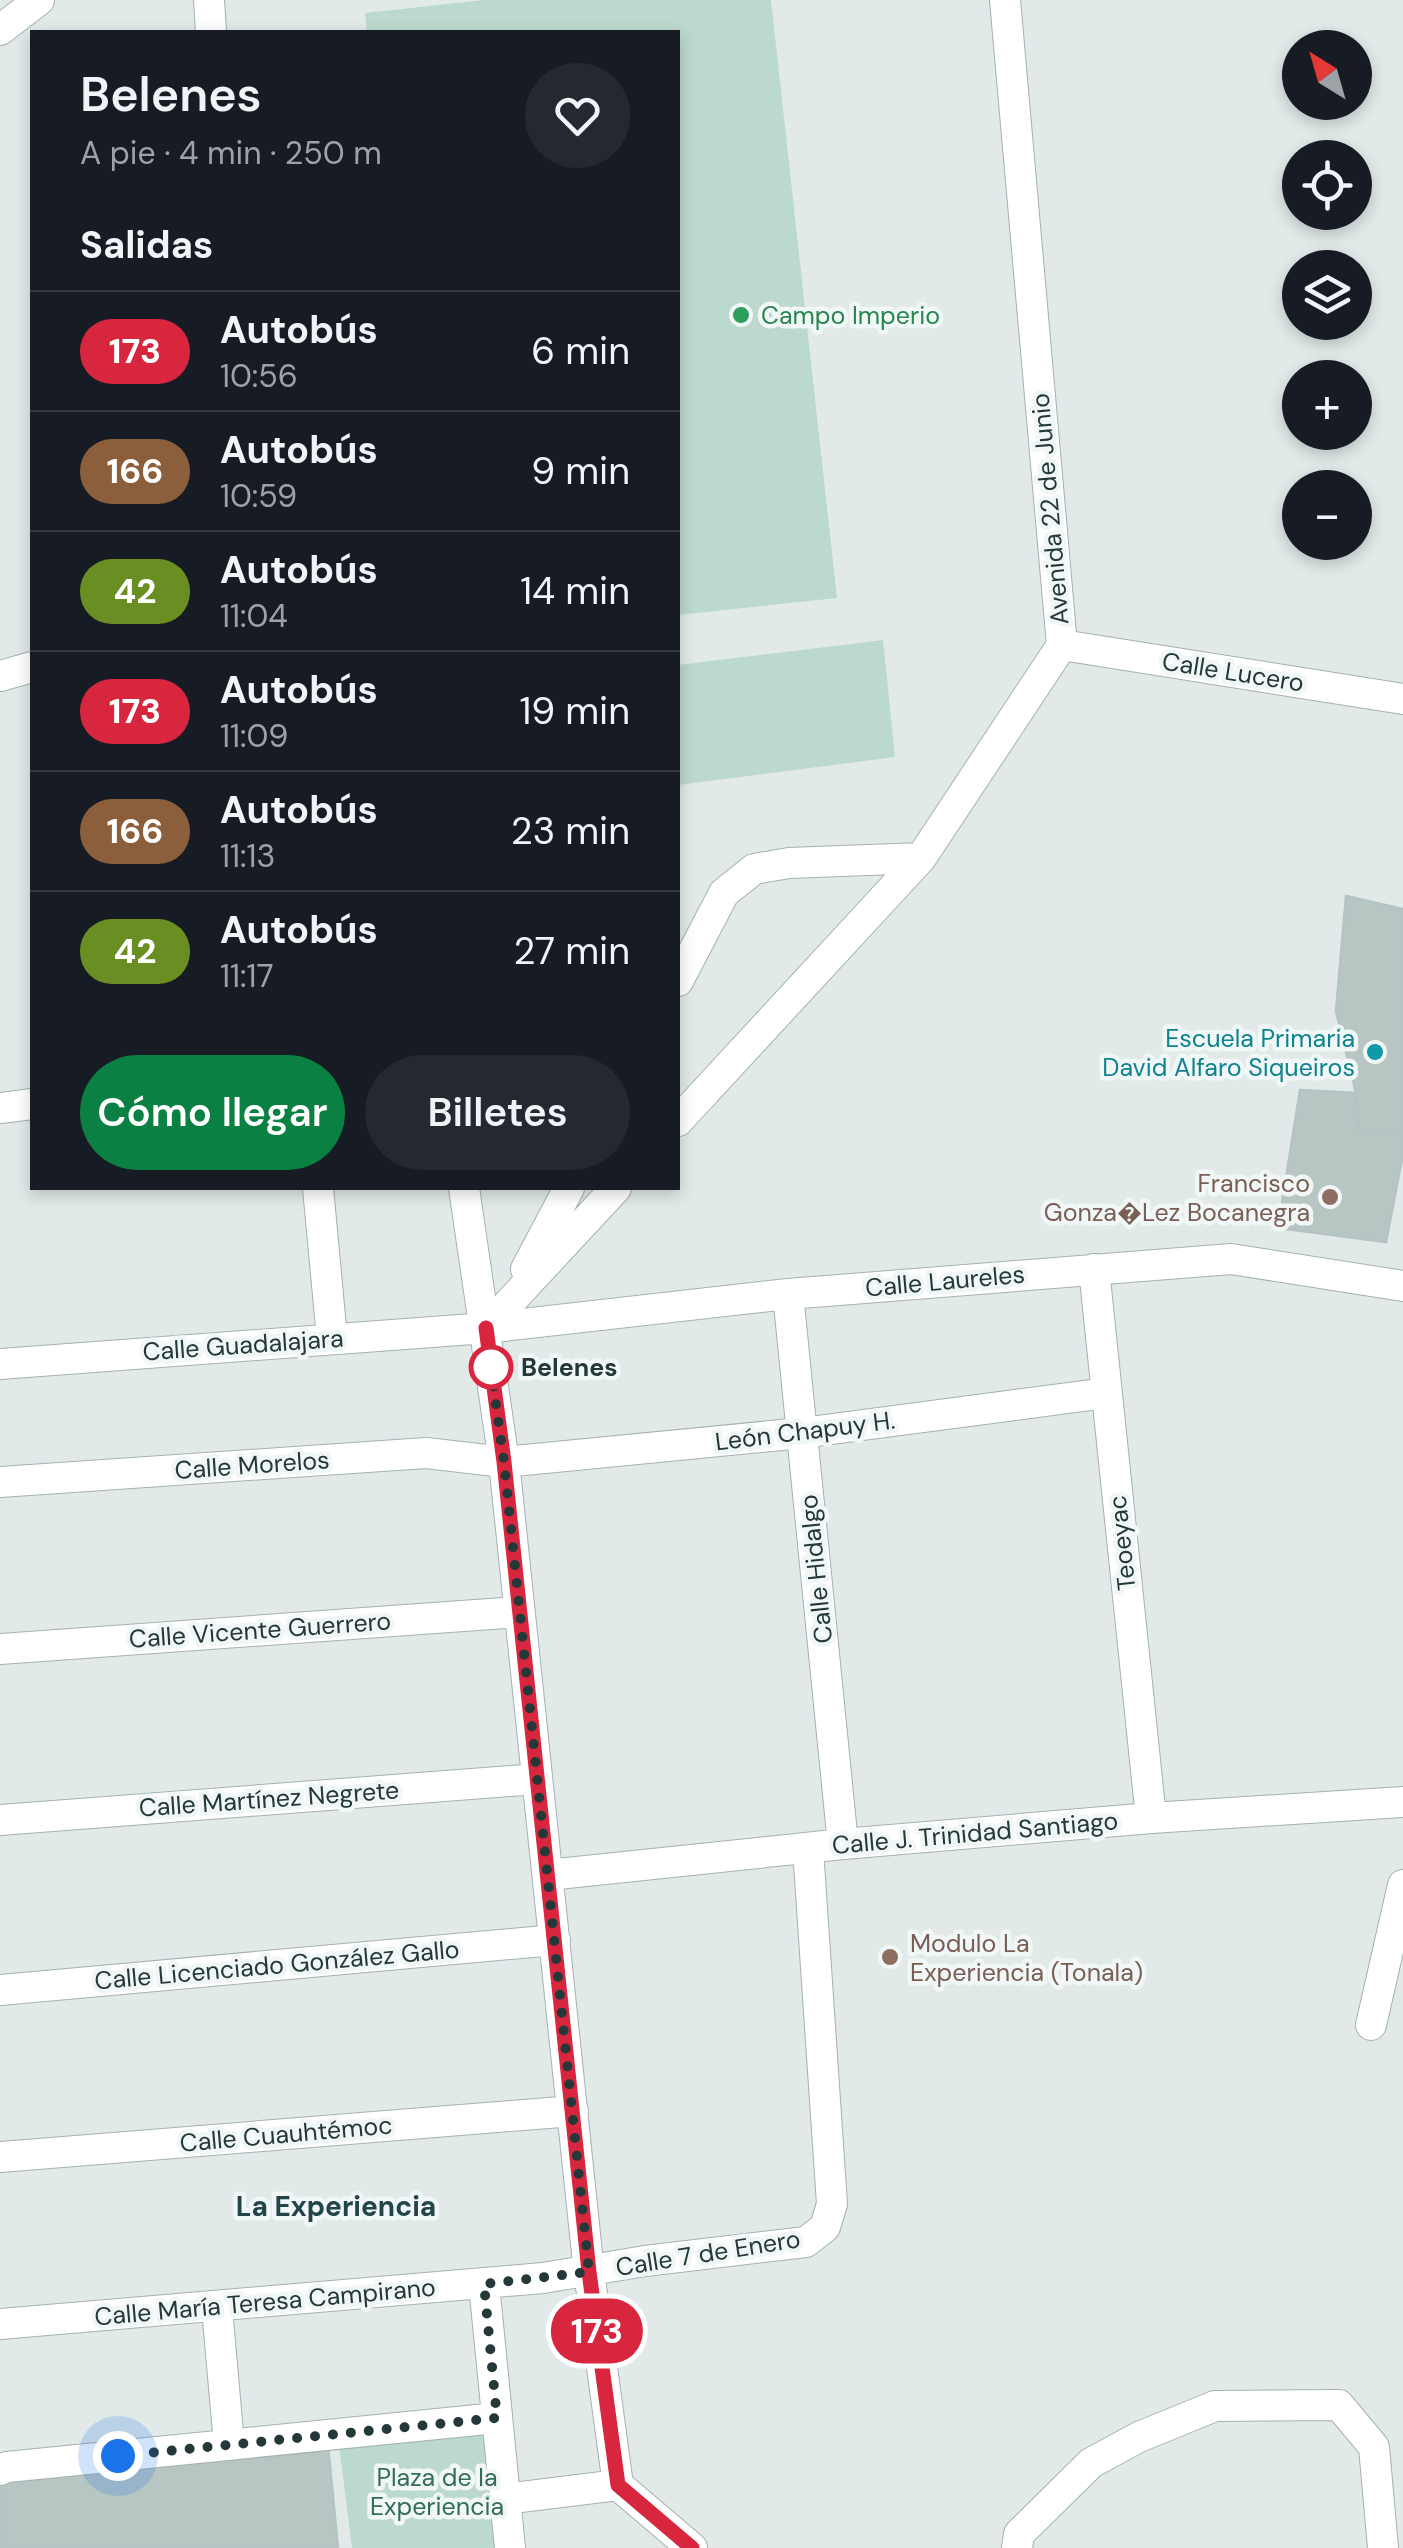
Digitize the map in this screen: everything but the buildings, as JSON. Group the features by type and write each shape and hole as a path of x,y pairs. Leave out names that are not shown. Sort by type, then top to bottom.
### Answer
{"street":[{"path":"0,30 39,0"},
{"path":"209,0 212,30"},
{"name":"Avenida 22 de Junio","path":"680,1119 921,858 1062,645 1005,0"},
{"name":"Calle Lucero","path":"1062,645 1403,699"},
{"path":"0,676 30,668"},
{"path":"680,976 724,893 754,869 790,863 921,858"},
{"path":"0,1108 30,1104"},
{"path":"318,1190 332,1338"},
{"path":"464,1190 504,1462 589,2272 618,2485 692,2548"},
{"path":"507,1305 568,1190"},
{"path":"486,1328 614,1190"},
{"name":"Calle Laureles","path":"486,1328 788,1294 1232,1259 1403,1286"},
{"name":"Teoeyac","path":"1094,1269 1151,1818"},
{"name":"Calle Hidalgo","path":"788,1294 843,1844"},
{"name":"Calle Guadalajara","path":"0,1364 486,1328"},
{"name":"León Chapuy H.","path":"504,1462 802,1433 1106,1393"},
{"name":"Calle Morelos","path":"0,1482 426,1453 504,1462"},
{"name":"Calle Vicente Guerrero","path":"0,1649 520,1612"},
{"name":"Calle Martínez Negrete","path":"0,1820 537,1779"},
{"name":"Calle J. Trinidad Santiago","path":"548,1875 843,1844 1403,1802"},
{"name":"Calle 7 de Enero","path":"589,2272 646,2261 806,2242 824,2228 832,2204 808,1849"},
{"path":"1371,2025 1403,1885"},
{"name":"Calle Licenciado González Gallo","path":"0,1990 555,1940"},
{"name":"Calle Cuauhtémoc","path":"0,2157 573,2111"},
{"name":"Calle María Teresa Campirano","path":"0,2324 216,2308 589,2272"},
{"path":"484,2284 510,2548"},
{"path":"216,2308 229,2444"},
{"path":"1017,2548 1018,2534 1091,2463 1139,2437 1215,2406 1339,2406 1374,2447 1384,2548"},
{"path":"0,2470 497,2418"},
{"path":"506,2499 618,2485"}],"green space":[{"name":"Campo Imperio","path":"484,0 771,0 837,598 680,615 680,30 367,30 365,13"},
{"path":"883,640 895,757 680,785 680,665"},
{"name":"Plaza de la Experiencia","path":"491,2427 503,2548 352,2548 339,2445"}],"bus line":[{"name":"173","path":"486,1328 504,1462 589,2272 618,2485 692,2548"}],"place":[{"name":"Campo Imperio","path":"741,315"},
{"name":"Escuela Primaria David Alfaro Siqueiros","path":"1375,1052"},
{"name":"Francisco Gonza�Lez Bocanegra","path":"1330,1197"},
{"name":"Belenes","path":"491,1367"},
{"name":"Modulo La Experiencia (Tonala)","path":"890,1957"}],"district":[{"name":"La Experiencia","path":"336,2206"}],"route":[{"path":"118,2456 497,2418 484,2284 589,2272 504,1462 490,1362 491,1367"}]}
